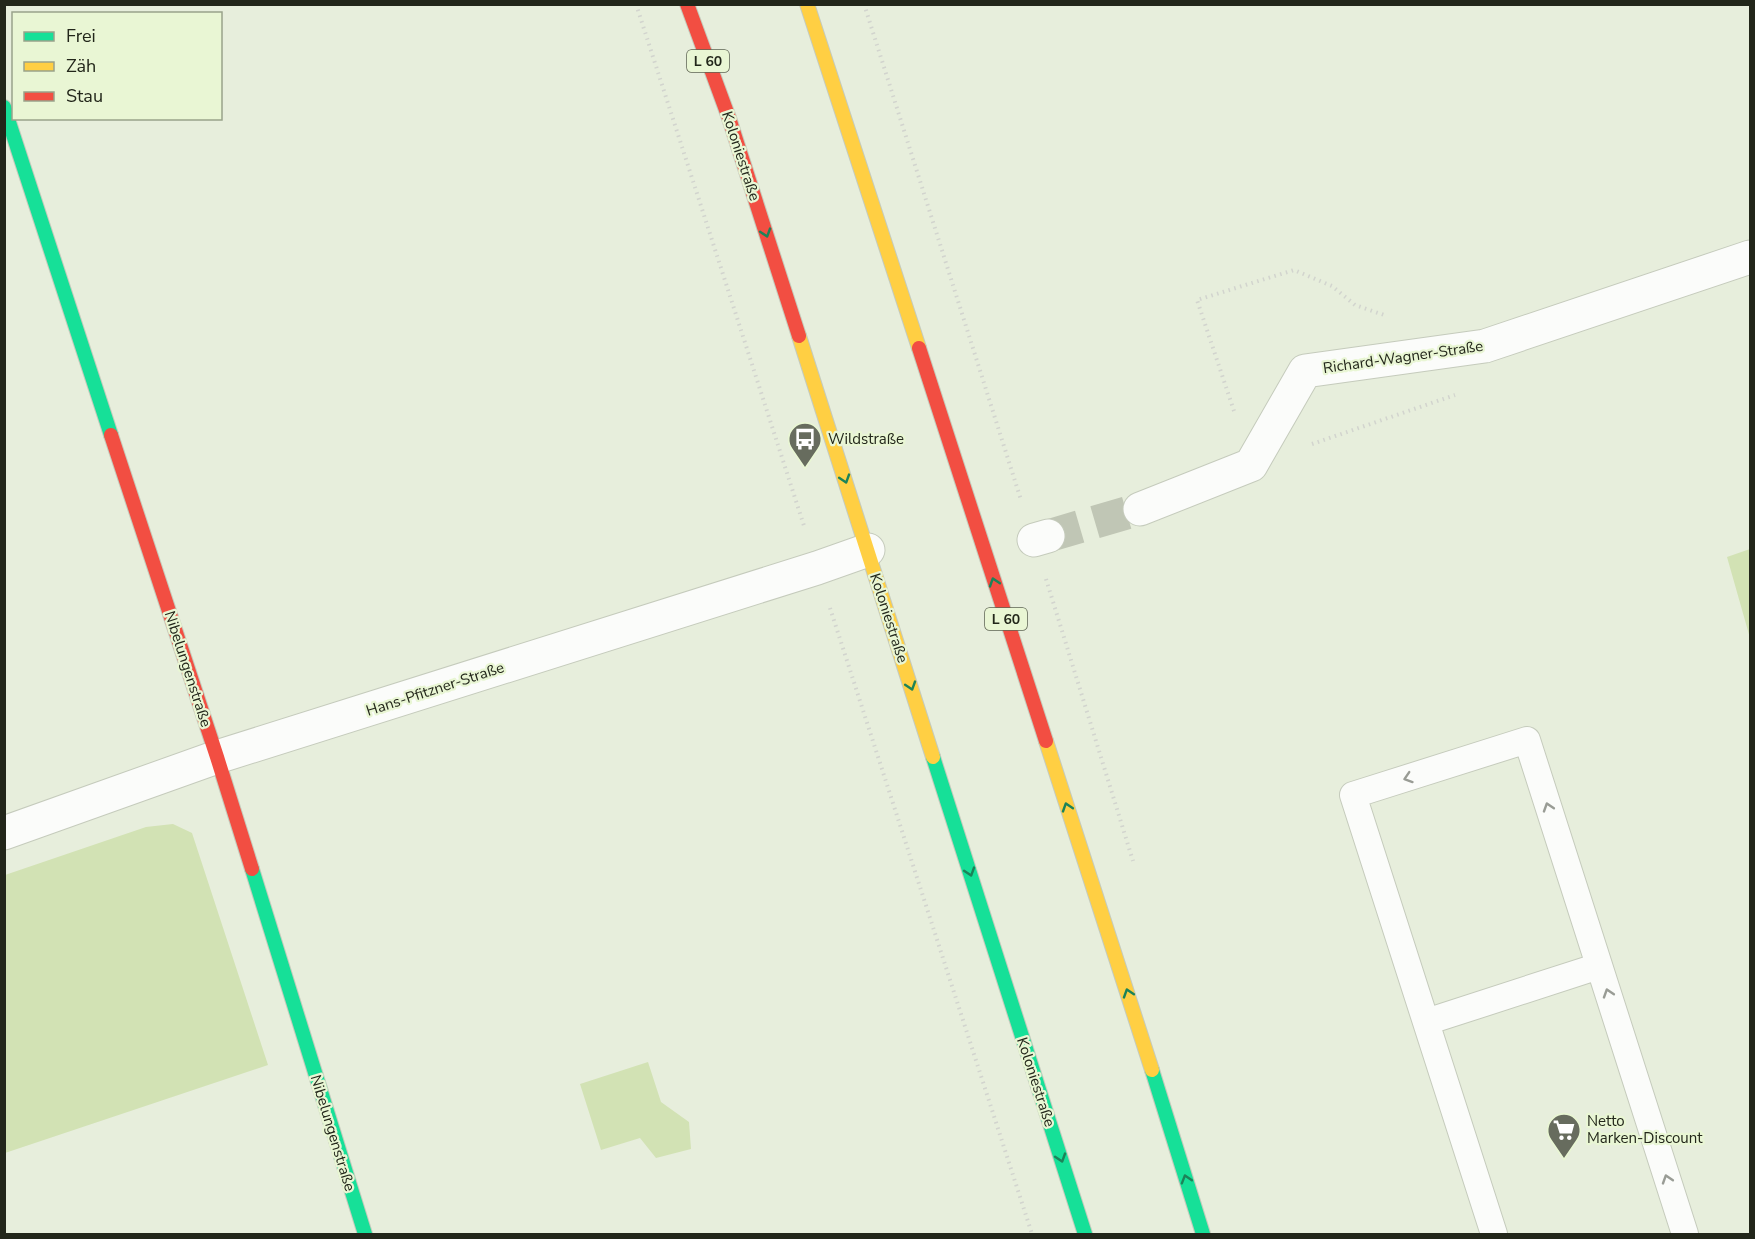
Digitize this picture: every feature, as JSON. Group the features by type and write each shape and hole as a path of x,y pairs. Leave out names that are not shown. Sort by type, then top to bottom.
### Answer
{"main road":[{"name":"Koloniestraße","path":"687,4 729,118 1085,1234"},
{"name":"L 60","path":"807,4 1135,1015 1203,1234"},
{"name":"Nibelungenstraße","path":"4,107 217,758 365,1234"}],"street":[{"name":"Richard-Wagner-Straße","path":"1140,509 1251,465 1305,371 1485,346 1750,257"},
{"name":"Hans-Pfitzner-Straße","path":"4,833 217,758 868,550"}],"lane":[{"path":"1494,1234 1353,795 1527,740 1685,1234"},
{"path":"1426,1022 1599,966"}],"path":[{"path":"636,4 1032,1234"},
{"path":"864,4 1041,538 1136,870"}],"green space":[{"path":"1750,549 1750,638 1727,557"},
{"path":"173,824 192,833 268,1065 5,1153 5,875 146,827"},
{"path":"648,1062 661,1102 689,1122 691,1149 656,1158 640,1138 601,1150 580,1084"}],"tunnel":[{"path":"1048,536 1140,509"}],"traffic: fast":[{"path":"4,107 111,435"},
{"path":"933,757 1085,1234"},
{"path":"252,869 365,1234"},
{"path":"1152,1070 1203,1234"}],"traffic: slow":[{"path":"807,4 919,348"},
{"path":"799,336 933,757"},
{"path":"1046,741 1152,1070"}],"traffic: jam":[{"path":"687,4 729,118 799,336"},
{"path":"919,348 1046,741"},
{"path":"111,435 252,869"}],"place":[{"name":"Wildstraße","path":"805,468"},
{"name":"Netto Marken-Discount","path":"1564,1159"}]}
